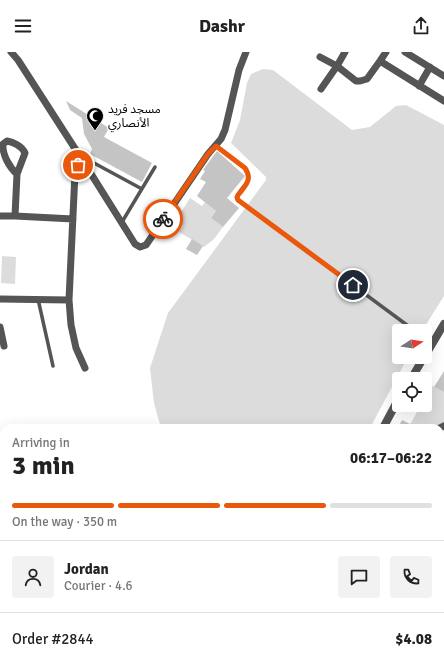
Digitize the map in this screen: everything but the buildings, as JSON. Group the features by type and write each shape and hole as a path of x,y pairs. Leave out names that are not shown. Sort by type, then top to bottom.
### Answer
{"street":[{"path":"11,52 18,60 135,244 140,247 146,245 208,154 224,135 239,70 246,52"},
{"path":"321,89 345,52"},
{"path":"320,57 337,66 356,81 360,81 368,79 386,52"},
{"path":"406,52 444,76"},
{"path":"380,61 444,100"},
{"path":"419,86 430,68"},
{"path":"83,161 78,165 76,170 69,300 71,326 76,348 85,368"},
{"path":"15,216 17,174"},
{"path":"0,216 73,219"},
{"path":"0,298 69,300"},
{"path":"432,344 444,324"},
{"path":"0,327 4,346"},
{"path":"385,424 392,411"}],"lane":[{"path":"216,146 245,168 248,172 248,181 238,195 238,200 406,324"},
{"path":"94,163 142,189"},
{"path":"122,223 155,167"},
{"path":"38,299 53,366"}],"shaded area":[{"path":"263,69 273,70 352,130 370,127 396,106 406,105 444,125 444,296 426,324 392,324 392,364 404,364 400,372 392,372 392,387 372,424 160,424 154,403 150,368 168,313 266,180 266,177 231,143 240,120 247,83 251,74"},
{"path":"190,198 202,206 205,202 216,211 211,218 223,227 214,239 204,247 179,232 183,226 177,219"},
{"path":"2,256 16,257 15,284 1,283"},
{"path":"432,386 444,392 444,424 410,424 417,412 432,412"}],"way so far":[{"path":"78,165 83,161 136,246 140,247 146,245 163,219"}],"place":[{"name":"مسجد فريد الأنصاري","path":"95,131"}],"route":[{"path":"163,219 208,154 216,146 245,168 248,172 248,181 238,195 237,199 353,285"}]}
